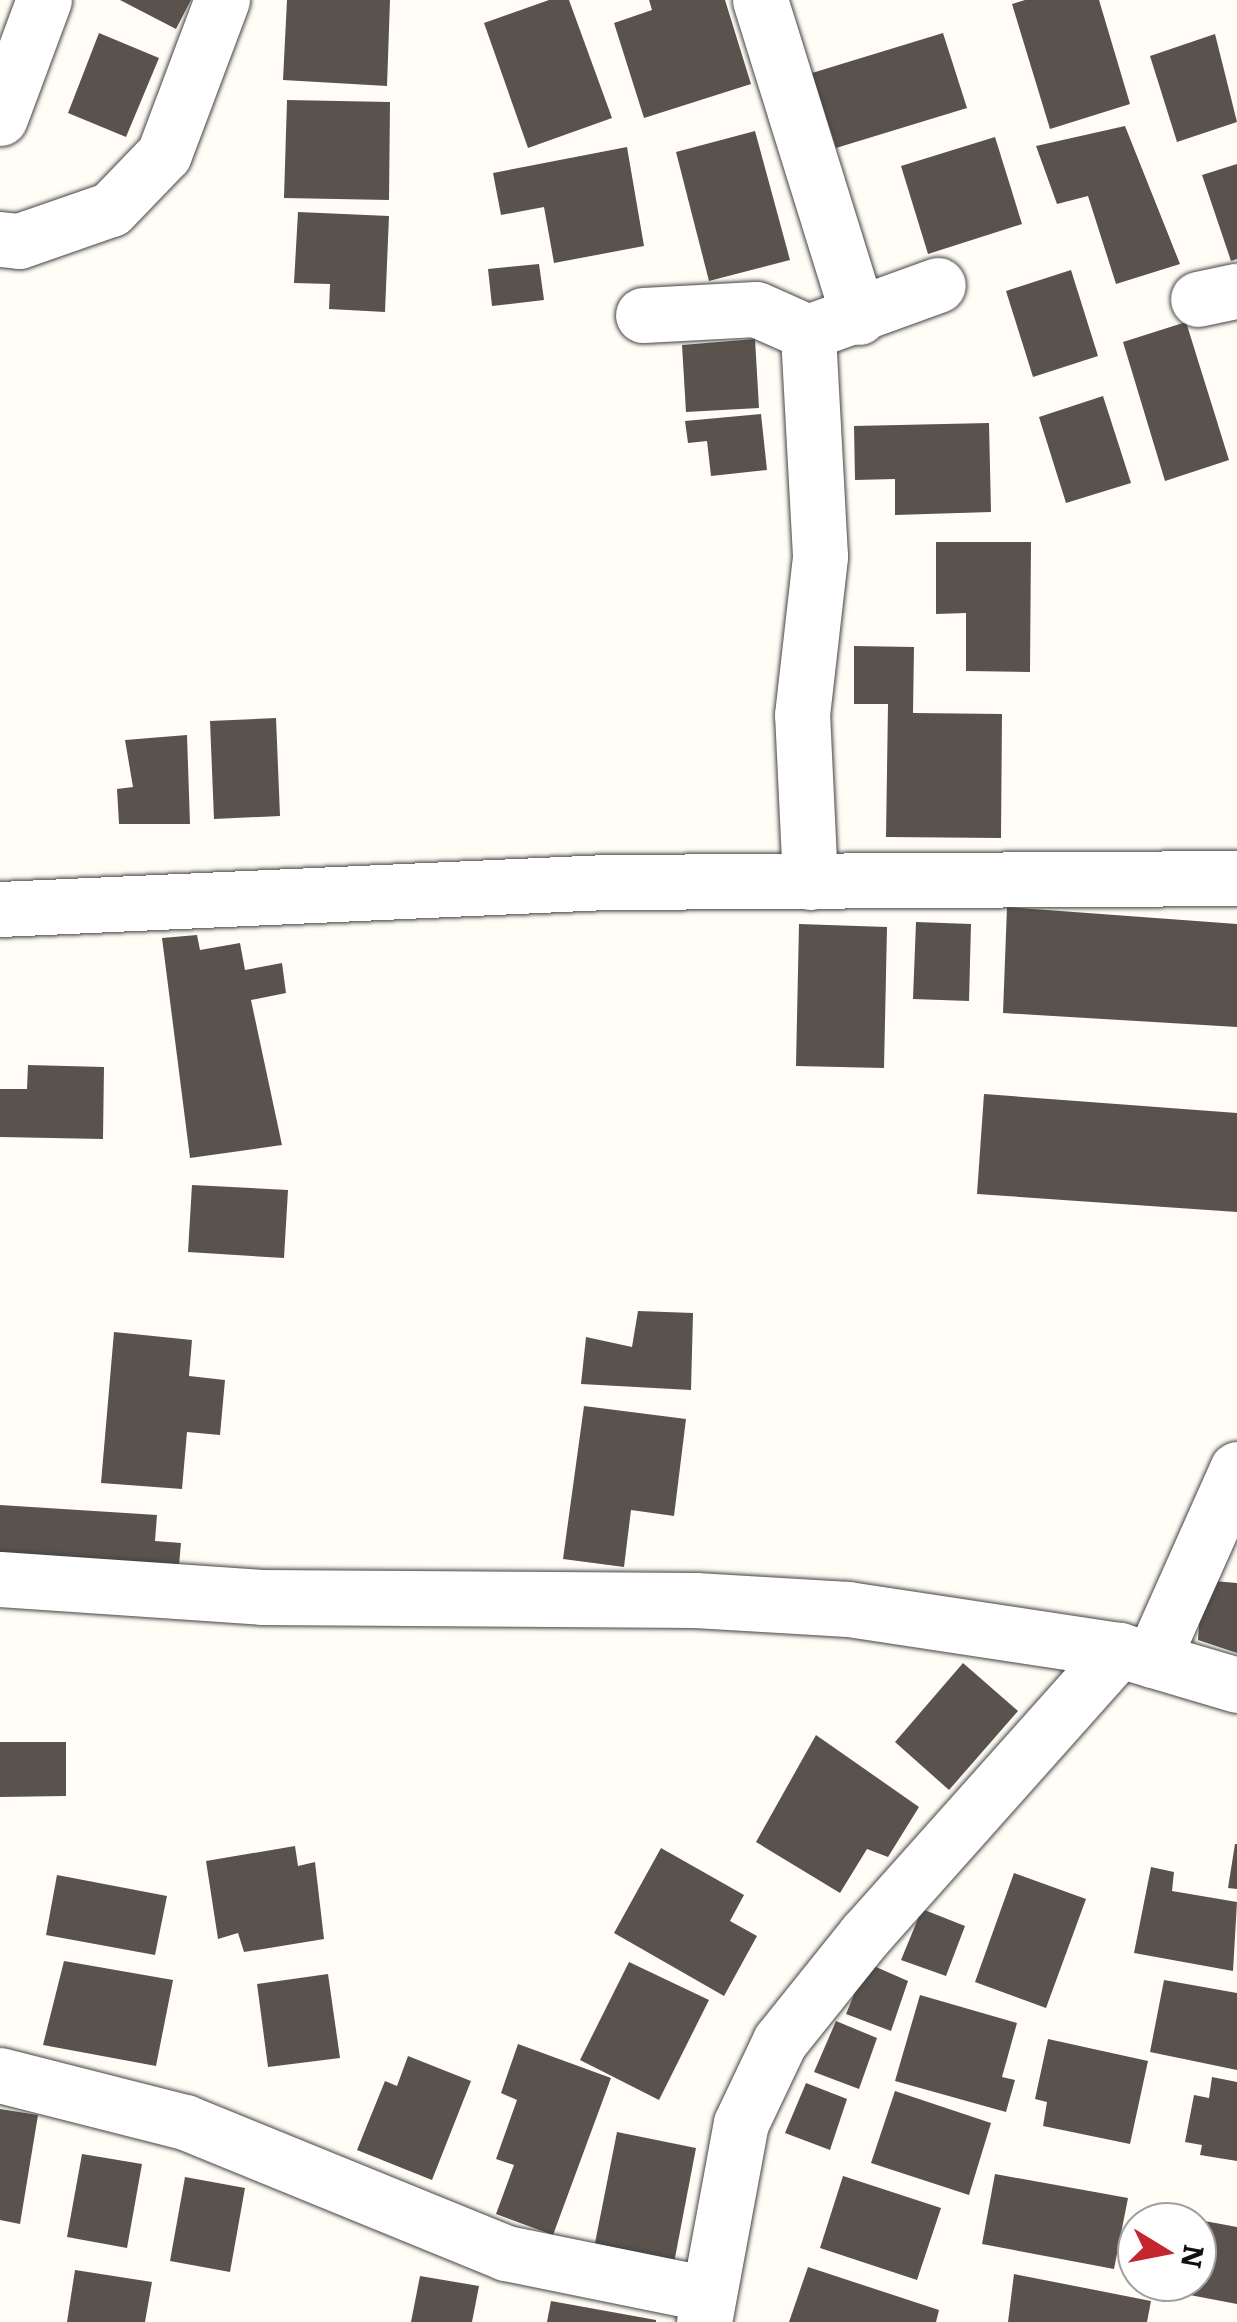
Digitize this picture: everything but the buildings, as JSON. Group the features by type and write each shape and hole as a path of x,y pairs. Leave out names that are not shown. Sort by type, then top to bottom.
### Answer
{"street":[{"path":"0,118 44,0"},
{"path":"0,239 20,241 111,209 164,154 222,0"},
{"path":"760,0 833,324 820,556 802,715 810,882"},
{"path":"643,315 756,309 833,324 938,285"},
{"path":"0,909 606,882 1237,878"},
{"path":"0,2074 185,2122 506,2253 706,2308 741,2123 780,2042 1136,1655 1237,1469"},
{"path":"0,1579 261,1597 695,1600 848,1609 1136,1655 1237,1685"}]}
